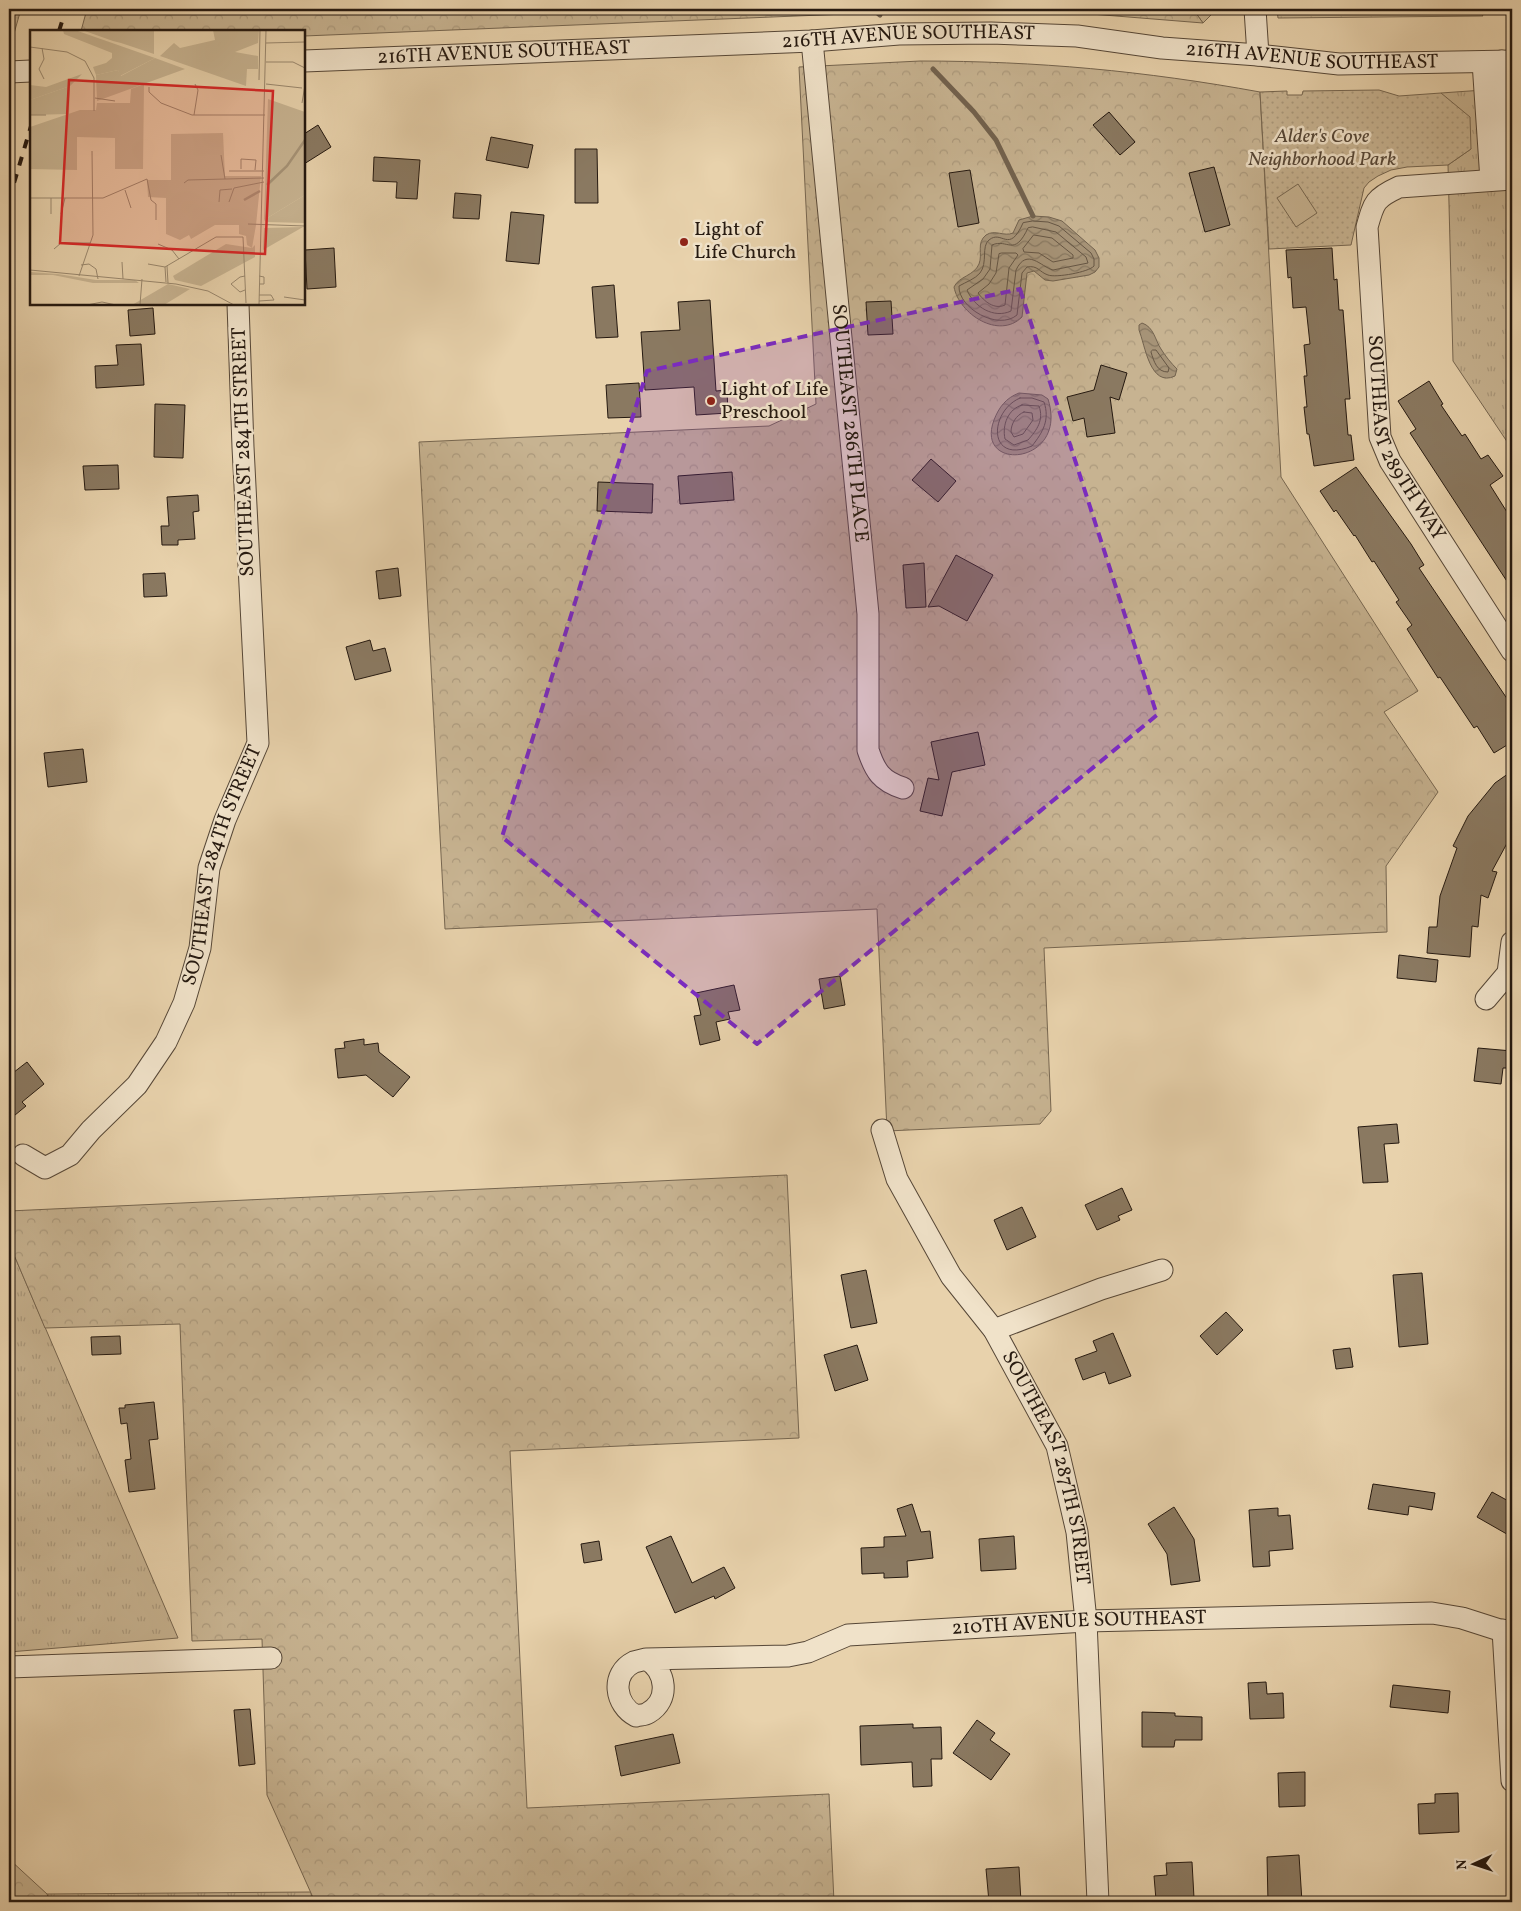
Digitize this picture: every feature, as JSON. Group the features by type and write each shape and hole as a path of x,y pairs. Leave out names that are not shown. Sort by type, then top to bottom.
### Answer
{"street":[{"path":"1255,9 1258,55"},
{"name":"216TH AVENUE SOUTHEAST","path":"305,61 812,41 899,34 991,33 1076,36 1162,48 1258,55 1339,64 1499,61"},
{"name":"SOUTHEAST 286TH PLACE","path":"812,41 868,614 868,750 874,768 889,783 903,788"},
{"path":"1499,61 1504,179"},
{"path":"9,72 30,71"},
{"name":"SOUTHEAST 289TH WAY","path":"1504,179 1399,187 1383,194 1375,203 1367,227 1380,437 1390,462 1512,651"},
{"name":"SOUTHEAST 284TH STREET","path":"23,1155 45,1168 70,1155 91,1130 137,1084 166,1042 184,1003 200,948 209,868 225,820 258,743 243,447 238,305"},
{"path":"1486,999 1508,973 1512,942"},
{"name":"SOUTHEAST 287TH STREET","path":"882,1130 897,1179 951,1276 994,1330 1058,1446 1077,1532 1086,1621 1098,1902"},
{"path":"994,1330 1101,1289 1162,1270"},
{"name":"210TH AVENUE SOUTHEAST","path":"646,1659 788,1656 808,1652 848,1635 1086,1621 1432,1613 1462,1618 1508,1632"},
{"path":"1508,1632 1512,1781"},
{"path":"9,1667 271,1658"}],"highlighted area":[{"path":"1020,289 1157,715 757,1044 502,837 647,371"}],"green space":[{"path":"9,9 21,9 11,44 9,44"},
{"path":"87,9 969,9 305,36 305,30 81,30"},
{"path":"1029,9 1193,9 1203,23"},
{"path":"1193,9 1217,9 1203,23"},
{"path":"1277,9 1478,9 1483,16 1278,18"},
{"path":"920,61 1049,65 1175,78 1260,92 1281,477 1418,691 1384,712 1438,792 1386,866 1387,932 1044,948 1051,1111 1040,1124 887,1131 877,909 445,929 419,442 769,426 816,404 799,67"},
{"path":"1512,88 1512,449 1453,361 1448,165 1471,149 1441,93"},
{"name":"Alder's Cove Neighborhood Park","path":"1379,90 1399,96 1441,93 1470,117 1471,149 1448,165 1407,167 1391,170 1369,182 1364,188 1351,245 1269,249 1260,92 1287,91 1287,95 1302,95 1303,91"},
{"path":"1298,184 1317,213 1296,227 1277,198"},
{"path":"787,1175 799,1438 510,1451 527,1808 829,1794 834,1902 315,1902 267,1795 262,1639 192,1641 180,1324 45,1328 9,1243 9,1211"},
{"path":"9,1243 178,1638 9,1652"},
{"path":"9,1859 47,1894 50,1902 9,1902"},
{"path":"311,1892 312,1902 50,1902 47,1894"}],"water":[{"path":"1033,216 1049,217 1062,221 1095,250 1099,258 1099,267 1089,275 1053,281 1045,280 1034,271 1027,273 1022,317 1013,323 1002,326 981,321 964,306 957,297 954,287 959,280 977,268 980,260 980,245 986,235 989,233 1013,233 1019,220"},
{"path":"1142,323 1149,327 1163,352 1177,369 1175,376 1167,378 1160,376 1154,371 1146,354 1139,330 1139,325"},
{"path":"1019,393 1042,395 1048,399 1051,421 1046,438 1035,449 1021,454 1008,454 997,448 991,437 994,420 1004,404"}],"building":[{"path":"1109,112 1135,142 1120,155 1093,125"},
{"path":"318,125 331,147 305,163 305,133"},
{"path":"491,137 533,145 528,168 486,160"},
{"path":"575,149 597,149 598,203 575,203"},
{"path":"374,157 420,160 417,199 396,198 397,182 373,181"},
{"path":"1214,167 1230,225 1205,232 1189,173"},
{"path":"970,170 979,223 958,227 949,173"},
{"path":"455,193 481,195 479,219 453,218"},
{"path":"511,212 544,215 539,264 506,261"},
{"path":"334,248 336,287 307,289 305,250"},
{"path":"1332,248 1334,280 1337,279 1339,310 1343,310 1350,399 1345,399 1348,435 1351,435 1354,460 1314,466 1309,434 1307,434 1304,407 1307,407 1304,376 1307,376 1304,345 1310,344 1306,307 1293,308 1291,277 1288,278 1286,250"},
{"path":"614,285 618,337 596,338 592,287"},
{"path":"710,300 716,391 727,390 728,413 696,415 694,387 645,390 641,332 680,330 678,302"},
{"path":"891,301 893,334 868,335 866,302"},
{"path":"153,308 155,334 130,336 128,310"},
{"path":"141,344 144,385 96,388 95,366 118,365 116,345"},
{"path":"1101,365 1127,373 1119,400 1110,397 1115,433 1087,437 1084,418 1073,421 1067,397 1094,390"},
{"path":"1429,381 1443,404 1441,405 1462,436 1465,434 1481,459 1488,455 1503,476 1490,485 1512,520 1512,589 1410,433 1416,429 1398,401"},
{"path":"639,383 641,417 608,418 606,385"},
{"path":"155,404 185,405 183,458 154,457"},
{"path":"931,459 956,481 938,502 912,480"},
{"path":"118,465 119,489 85,490 83,466"},
{"path":"1356,467 1411,544 1424,565 1419,568 1512,706 1512,742 1494,753 1477,726 1474,728 1440,677 1438,678 1407,629 1412,625 1396,602 1399,600 1374,561 1372,562 1355,535 1336,510 1334,512 1320,491"},
{"path":"732,472 734,500 680,504 678,476"},
{"path":"598,482 653,484 652,513 597,511"},
{"path":"198,495 199,511 193,512 195,539 178,540 178,545 162,545 161,526 169,526 167,497"},
{"path":"956,555 993,575 967,621 939,606 928,607"},
{"path":"924,563 926,607 906,608 903,565"},
{"path":"398,568 401,596 379,599 376,571"},
{"path":"165,573 167,596 144,597 143,574"},
{"path":"370,640 373,651 385,648 391,671 355,680 346,647"},
{"path":"978,732 985,765 952,772 942,816 920,811 928,778 939,780 931,742"},
{"path":"83,749 87,782 48,787 44,753"},
{"path":"1512,771 1512,834 1492,871 1497,872 1488,898 1481,895 1478,927 1472,926 1470,957 1427,953 1429,927 1437,927 1440,896 1457,848 1453,846 1468,816 1495,783"},
{"path":"1399,955 1438,960 1436,982 1397,978"},
{"path":"840,976 845,1005 824,1009 819,979"},
{"path":"734,985 740,1010 728,1012 730,1019 716,1022 720,1040 700,1045 694,1016 701,1015 696,993"},
{"path":"364,1039 364,1045 378,1043 379,1052 410,1077 393,1097 366,1075 338,1078 335,1049 345,1048 344,1042"},
{"path":"1478,1048 1512,1051 1510,1068 1503,1068 1501,1084 1474,1081"},
{"path":"27,1062 44,1084 22,1102 26,1106 9,1120 9,1076"},
{"path":"1397,1124 1399,1143 1384,1144 1388,1182 1363,1183 1358,1127"},
{"path":"1122,1188 1132,1210 1118,1216 1120,1220 1097,1230 1085,1205"},
{"path":"1022,1207 1036,1237 1007,1250 994,1220"},
{"path":"866,1270 877,1323 851,1328 841,1275"},
{"path":"1422,1273 1428,1344 1399,1347 1393,1275"},
{"path":"1226,1312 1243,1330 1217,1355 1200,1336"},
{"path":"1113,1333 1131,1376 1109,1384 1105,1372 1083,1380 1075,1359 1097,1351 1093,1341"},
{"path":"120,1336 121,1354 92,1355 91,1337"},
{"path":"857,1345 868,1380 835,1391 824,1355"},
{"path":"1350,1348 1353,1367 1336,1369 1333,1350"},
{"path":"154,1402 158,1439 149,1440 155,1489 129,1492 125,1460 131,1459 127,1423 121,1424 119,1408 125,1408 125,1405"},
{"path":"1373,1484 1435,1493 1432,1510 1409,1506 1408,1515 1368,1509"},
{"path":"1492,1492 1512,1503 1512,1537 1477,1517"},
{"path":"912,1504 921,1532 930,1531 933,1558 907,1561 908,1577 884,1578 884,1573 862,1574 861,1548 884,1547 884,1537 906,1536 897,1509"},
{"path":"1174,1507 1194,1539 1200,1581 1171,1585 1167,1554 1148,1524"},
{"path":"1278,1508 1278,1516 1290,1515 1293,1549 1269,1551 1270,1566 1253,1567 1249,1510"},
{"path":"671,1536 692,1583 724,1567 735,1588 715,1599 714,1596 675,1613 646,1547"},
{"path":"1014,1536 1016,1569 981,1571 979,1539"},
{"path":"599,1541 602,1560 584,1563 581,1544"},
{"path":"1266,1682 1267,1694 1283,1693 1284,1718 1250,1719 1248,1683"},
{"path":"1393,1685 1450,1691 1448,1713 1390,1707"},
{"path":"250,1709 255,1764 239,1766 234,1710"},
{"path":"1142,1712 1175,1713 1175,1716 1202,1717 1202,1740 1175,1740 1174,1747 1142,1747"},
{"path":"977,1720 995,1733 990,1740 1010,1754 991,1780 953,1753"},
{"path":"913,1724 913,1728 941,1727 942,1759 931,1759 932,1786 913,1787 912,1762 861,1765 860,1726"},
{"path":"673,1734 680,1763 621,1776 615,1746"},
{"path":"1305,1772 1305,1806 1279,1807 1278,1773"},
{"path":"1458,1793 1459,1832 1419,1834 1418,1804 1435,1803 1435,1794"},
{"path":"1299,1855 1302,1902 1268,1902 1267,1857"},
{"path":"1192,1862 1194,1898 1156,1900 1154,1876 1167,1875 1166,1863"},
{"path":"1019,1867 1021,1902 989,1902 986,1869"}],"waterway":[{"path":"873,9 880,15"},
{"path":"933,69 974,112 996,140 1033,216"}],"railway":[{"path":"59,30 66,9"},
{"path":"9,200 30,129"}],"place":[{"name":"Light of Life Church","path":"684,242"},
{"name":"Light of Life Preschool","path":"711,401"}]}
